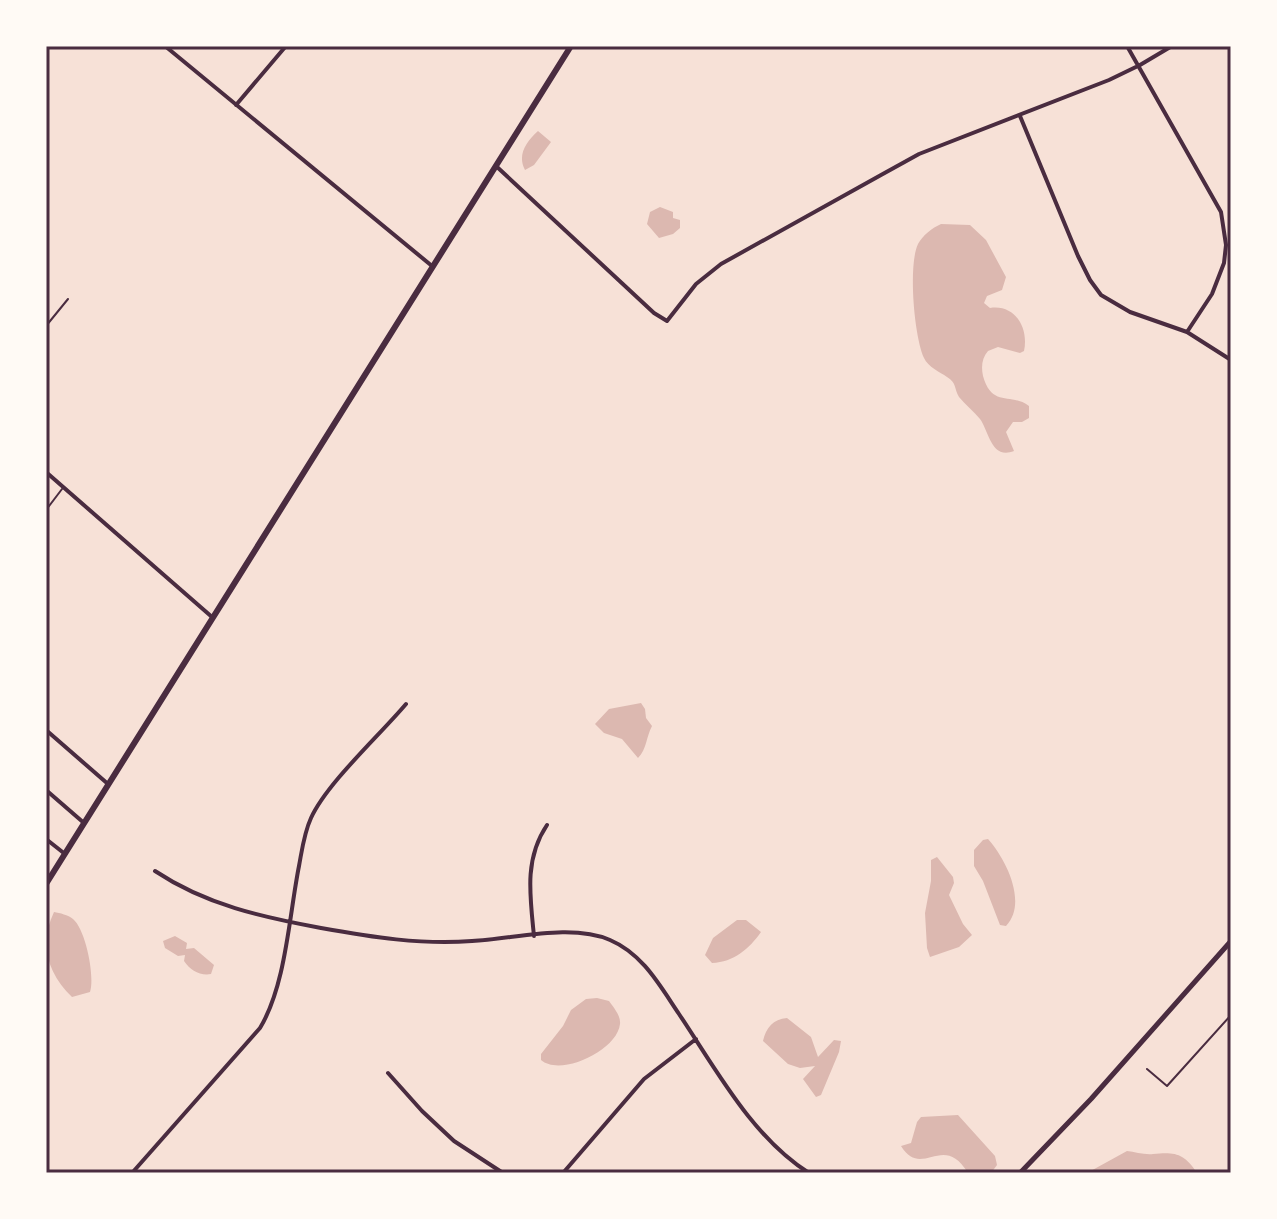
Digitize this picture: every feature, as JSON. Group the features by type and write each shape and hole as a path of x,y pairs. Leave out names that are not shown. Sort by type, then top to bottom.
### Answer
{"main road":[{"path":"46,884 571,46"}],"street":[{"path":"165,46 433,266"},
{"path":"236,105 286,46"},
{"path":"1127,46 1221,212 1226,245 1224,263 1212,294 1187,332"},
{"path":"496,166 654,313 667,321 696,284 721,264 919,154 1020,116 1140,65 1172,46"},
{"path":"1020,116 1090,280 1101,295 1130,312 1187,332 1231,360"},
{"path":"46,472 212,617"},
{"path":"132,1173 260,1028 280,977 306,832 317,808 406,704"},
{"path":"46,730 108,784"},
{"path":"46,790 84,823"},
{"path":"534,936 530,890 532,858 535,843 547,825"},
{"path":"46,839 65,854"},
{"path":"155,871 213,901 252,915 352,933 427,942 470,942 586,933 623,946 653,975 759,1128 809,1173"},
{"path":"1020,1173 1091,1099 1231,941"},
{"path":"563,1173 644,1079 696,1039"},
{"path":"388,1073 454,1141 503,1173"},
{"path":"796,1173 801,1167"}],"lane":[{"path":"46,326 68,299"},
{"path":"46,510 63,488"},
{"path":"1147,1069 1167,1086 1231,1015"}],"shaded area":[{"path":"538,131 551,142 534,165 525,170 522,159 524,149"},
{"path":"660,207 673,212 673,218 680,220 680,228 673,234 659,238 647,224 650,212"},
{"path":"941,224 970,225 986,240 1006,277 1002,290 987,296 984,303 990,308 1007,310 1022,326 1024,351 1020,353 998,347 988,351 982,366 991,392 1029,406 1029,418 1013,422 1006,432 1014,451 1006,453 996,448 980,419 959,397 952,382 928,364 920,348 914,301 915,254 922,238"},
{"path":"641,703 652,726 638,758 622,739 604,733 595,724 609,709"},
{"path":"988,839 1002,858 1015,894 1015,906 1006,926 1000,925 974,866 974,850"},
{"path":"937,857 953,877 949,895 972,935 959,947 930,957 925,913 931,860"},
{"path":"54,912 73,919 82,933 90,965 90,992 72,997 51,968 47,935"},
{"path":"737,920 746,920 761,932 740,954 712,963 705,955 713,938"},
{"path":"175,936 187,943 186,949 194,948 214,965 211,974 196,972 184,961 185,955 178,956 165,948 163,941"},
{"path":"586,999 609,1001 619,1018 617,1034 609,1043 599,1052 574,1063 550,1064 541,1060 541,1054 563,1026 571,1010"},
{"path":"787,1018 811,1037 818,1057 834,1040 841,1041 821,1095 816,1097 803,1079 815,1066 800,1068 788,1064 763,1041 771,1025"},
{"path":"958,1115 995,1156 997,1165 991,1173 968,1173 959,1161 950,1156 917,1159 901,1146 911,1143 921,1117"},
{"path":"1127,1151 1178,1155 1188,1161 1197,1173 1087,1173"}]}
